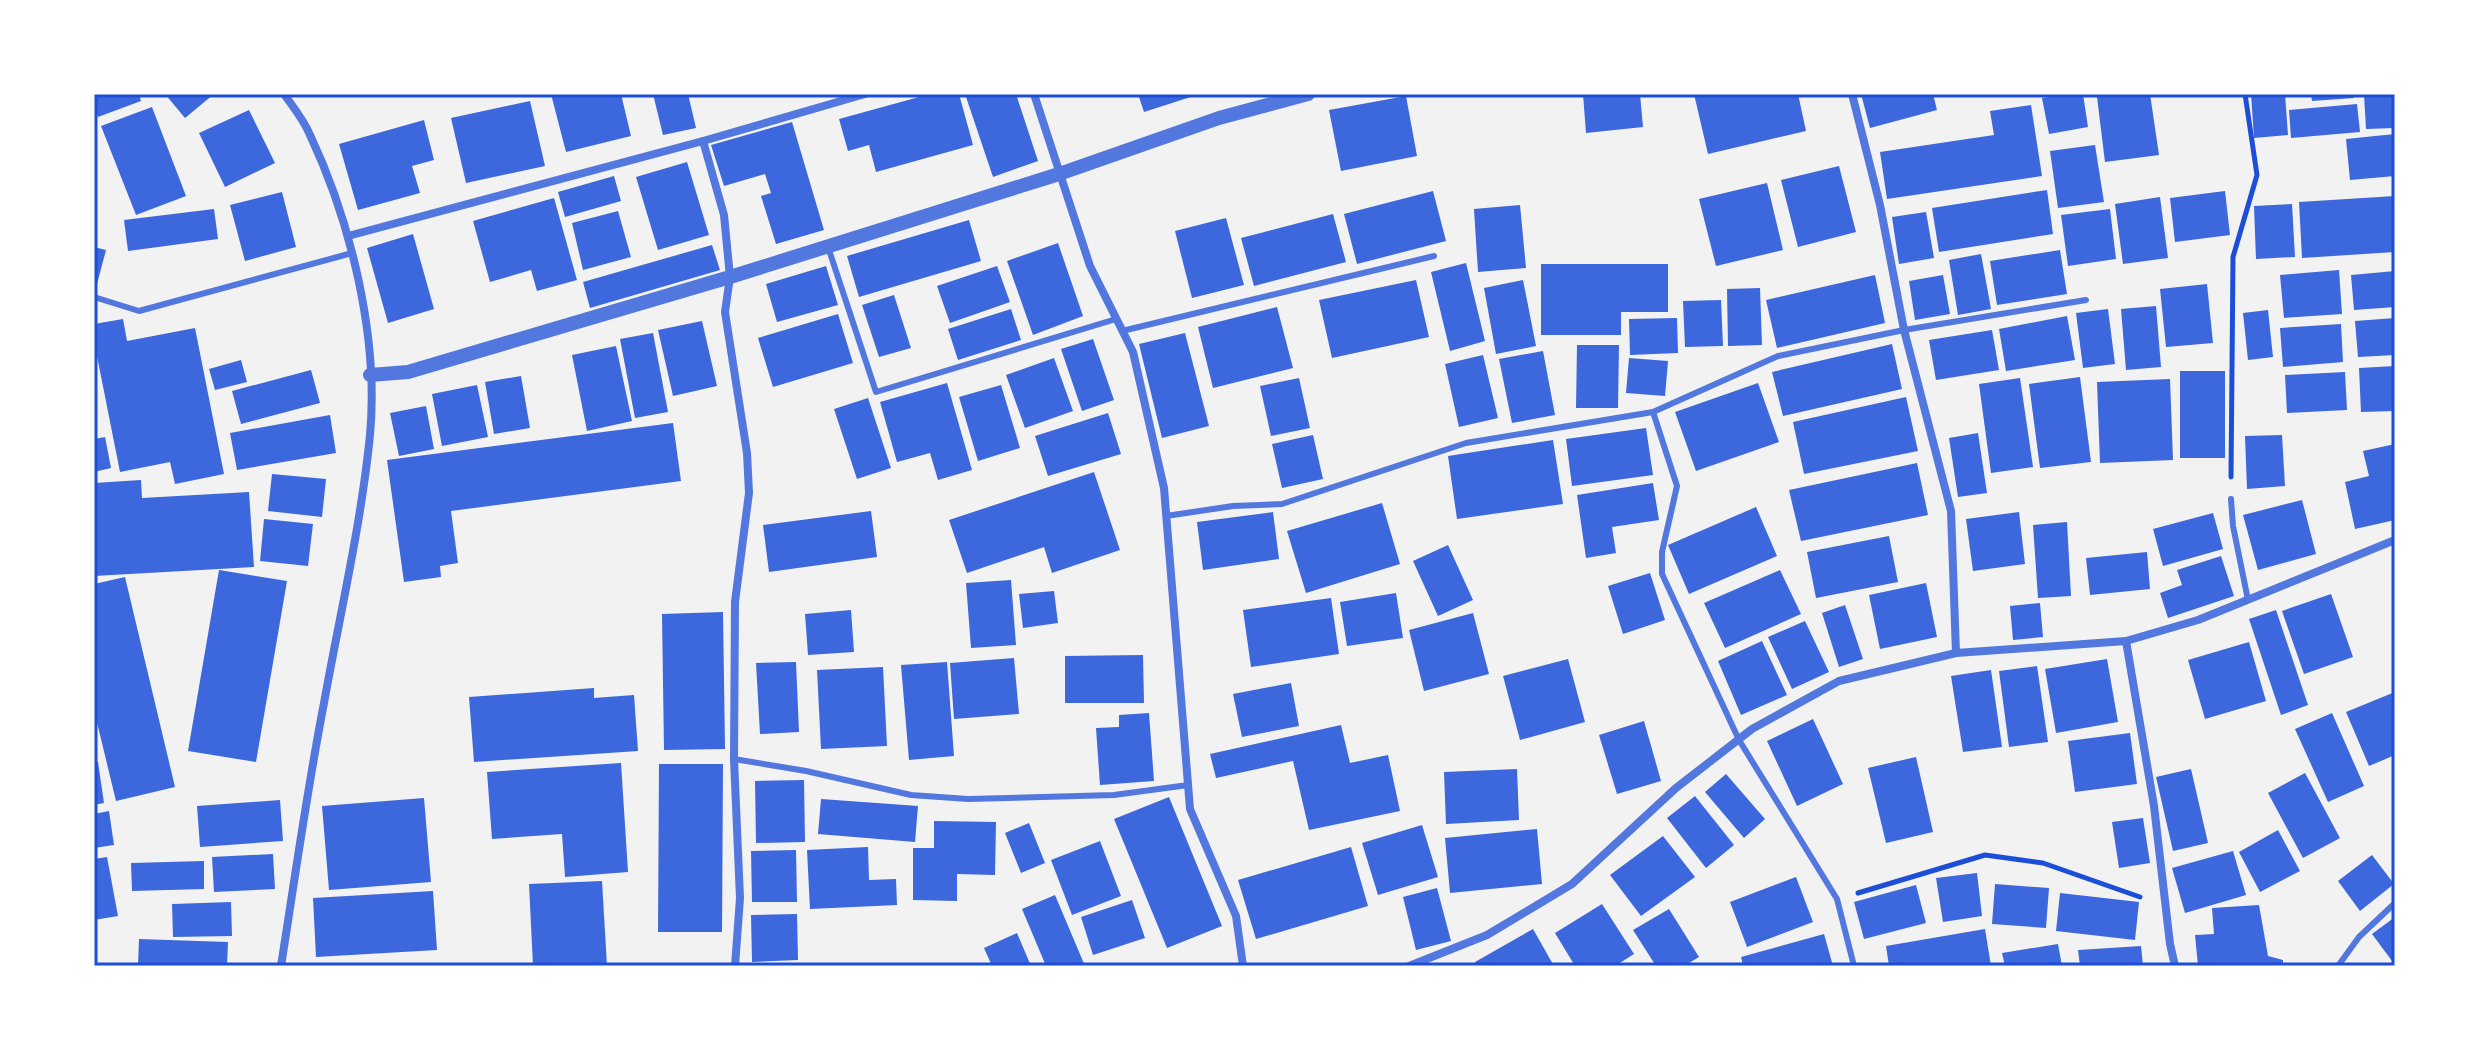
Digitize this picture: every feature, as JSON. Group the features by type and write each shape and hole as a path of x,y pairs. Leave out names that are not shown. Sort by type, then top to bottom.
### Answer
{"street":[{"path":"281,966 370,433 370,375 362,296 348,236 310,133 284,94"},
{"path":"348,236 703,141 865,94"},
{"path":"1034,94 1090,266 1133,352 1164,488 1190,809 1236,916 1243,966"},
{"path":"370,375 408,372 730,277 1059,174 1219,118 1308,94"},
{"path":"1852,94 1880,205 1904,330 1951,511 1956,653"},
{"path":"703,141 724,215 730,277 725,312 747,453 749,493 735,602 734,759 740,898 735,966"},
{"path":"1409,966 1487,935 1572,884 1676,788 1752,729 1839,681 1956,653 2126,641 2198,620 2395,540"},
{"path":"2126,641 2154,806 2175,966"}],"lane":[{"path":"828,247 876,392 1116,319"},
{"path":"94,297 139,311 352,253"},
{"path":"1122,331 1434,256"},
{"path":"1166,516 1233,506 1282,504 1466,443 1653,412 1778,356 1904,330 2086,300"},
{"path":"1653,412 1677,486 1662,552 1662,574 1739,740 1837,899 1854,966"},
{"path":"2231,499 2233,526 2248,600"},
{"path":"734,759 806,771 911,795 968,799 1114,795 1188,785"},
{"path":"2338,966 2359,937 2395,903"}],"path":[{"path":"2231,499 2233,257 2257,175 2245,94"},
{"path":"1837,899 1985,855 2043,863 2166,905"}],"building":[{"path":"96,94 139,94 141,101 98,117 94,107"},
{"path":"165,94 214,94 185,118"},
{"path":"551,94 621,94 631,136 566,152"},
{"path":"653,94 688,94 696,128 663,135"},
{"path":"930,94 959,94 973,145 876,172 869,145 848,151 839,119"},
{"path":"965,94 1016,94 1038,161 993,177"},
{"path":"1138,94 1197,94 1197,95 1144,112"},
{"path":"1583,94 1640,94 1643,127 1586,133"},
{"path":"1694,94 1798,94 1806,131 1708,154"},
{"path":"1861,94 1933,94 1937,110 1870,128"},
{"path":"2083,94 2088,127 2049,134 2042,98"},
{"path":"2150,94 2159,155 2105,162 2097,97"},
{"path":"2251,94 2285,94 2288,135 2254,138"},
{"path":"2311,94 2354,94 2354,98 2312,101"},
{"path":"2364,94 2395,94 2395,128 2366,129"},
{"path":"1406,96 1417,156 1341,171 1329,110"},
{"path":"530,101 545,166 466,183 451,118"},
{"path":"2357,104 2360,132 2291,138 2289,110"},
{"path":"2031,105 2042,176 1887,199 1880,152 1994,135 1990,111"},
{"path":"152,107 186,196 136,215 101,126"},
{"path":"249,110 275,163 225,187 199,133"},
{"path":"424,120 434,160 412,166 420,193 358,210 339,144"},
{"path":"792,122 824,230 776,244 761,196 771,193 765,174 724,186 711,145"},
{"path":"2395,134 2395,176 2350,180 2346,139"},
{"path":"2095,145 2104,202 2058,208 2050,151"},
{"path":"687,162 709,235 658,250 636,177"},
{"path":"1839,166 1856,232 1798,247 1781,180"},
{"path":"614,176 621,201 565,217 558,192"},
{"path":"1767,183 1783,250 1716,266 1699,199"},
{"path":"2047,190 2053,234 1939,252 1932,208"},
{"path":"1433,191 1446,241 1357,264 1344,214"},
{"path":"2225,191 2230,235 2175,242 2170,198"},
{"path":"282,192 296,247 245,261 230,205"},
{"path":"2395,196 2395,252 2302,258 2299,202"},
{"path":"2160,197 2168,258 2123,264 2115,204"},
{"path":"554,198 577,280 537,291 531,270 490,282 473,221"},
{"path":"2292,204 2295,257 2256,259 2254,206"},
{"path":"1520,205 1526,268 1478,272 1474,209"},
{"path":"214,209 218,239 128,251 124,220"},
{"path":"2110,209 2116,259 2068,266 2061,215"},
{"path":"618,211 631,257 583,270 572,223"},
{"path":"1926,212 1934,258 1899,264 1892,217"},
{"path":"1333,214 1346,262 1254,286 1241,238"},
{"path":"1226,218 1244,285 1192,298 1175,231"},
{"path":"969,220 981,261 859,297 847,256"},
{"path":"413,234 434,309 388,323 367,248"},
{"path":"1058,243 1083,316 1033,335 1007,261"},
{"path":"712,245 720,270 590,308 583,282"},
{"path":"94,247 106,250 97,284 94,284"},
{"path":"2060,250 2067,294 1997,305 1990,261"},
{"path":"1981,254 1991,309 1958,315 1949,260"},
{"path":"1466,263 1485,341 1450,351 1431,272"},
{"path":"1541,264 1668,264 1668,312 1621,312 1621,335 1541,335"},
{"path":"826,266 838,305 777,322 766,284"},
{"path":"997,266 1010,302 950,323 937,286"},
{"path":"2339,270 2342,314 2284,318 2280,275"},
{"path":"2395,271 2395,307 2354,310 2351,275"},
{"path":"1875,275 1885,323 1777,348 1766,300"},
{"path":"1943,275 1950,314 1915,320 1909,281"},
{"path":"1416,280 1429,337 1332,358 1319,300"},
{"path":"1523,280 1536,346 1496,354 1484,288"},
{"path":"2207,284 2213,343 2166,347 2160,289"},
{"path":"1760,288 1762,345 1728,346 1727,289"},
{"path":"894,295 911,348 879,357 862,305"},
{"path":"1721,300 1723,346 1685,347 1683,301"},
{"path":"2156,306 2161,367 2126,370 2121,309"},
{"path":"1277,307 1293,368 1213,388 1198,327"},
{"path":"1011,309 1021,340 958,360 948,329"},
{"path":"2108,309 2115,364 2083,368 2076,313"},
{"path":"2268,310 2273,357 2248,360 2243,313"},
{"path":"838,314 853,363 773,387 758,338"},
{"path":"2067,316 2075,360 2006,371 1999,329"},
{"path":"1677,318 1678,353 1630,355 1629,319"},
{"path":"2395,318 2395,355 2358,357 2355,321"},
{"path":"123,319 127,341 195,328 224,474 175,484 170,462 120,472 94,341 94,324"},
{"path":"702,321 717,386 673,396 658,330"},
{"path":"2341,324 2343,362 2283,367 2280,328"},
{"path":"1992,330 1999,370 1936,380 1929,340"},
{"path":"653,333 668,412 635,418 620,339"},
{"path":"1185,333 1209,426 1162,438 1139,344"},
{"path":"1093,339 1114,400 1082,411 1061,349"},
{"path":"1892,344 1902,389 1783,416 1772,372"},
{"path":"1577,345 1619,345 1618,408 1576,408"},
{"path":"616,346 632,421 587,431 572,355"},
{"path":"1543,351 1555,415 1512,423 1499,359"},
{"path":"1483,355 1498,418 1459,427 1445,364"},
{"path":"1054,358 1073,411 1025,428 1006,375"},
{"path":"1629,358 1668,361 1665,396 1626,393"},
{"path":"241,360 247,382 215,390 209,369"},
{"path":"2395,366 2395,411 2361,412 2359,368"},
{"path":"311,370 320,403 241,424 232,391"},
{"path":"2180,371 2225,371 2225,458 2180,458"},
{"path":"2345,372 2347,410 2287,413 2285,375"},
{"path":"521,376 530,428 494,434 485,382"},
{"path":"2080,377 2091,462 2040,468 2029,384"},
{"path":"1299,378 1310,428 1271,436 1260,386"},
{"path":"2020,378 2033,467 1991,473 1979,384"},
{"path":"2170,379 2173,460 2100,463 2097,382"},
{"path":"947,383 972,470 938,480 930,453 897,462 880,402"},
{"path":"1758,383 1779,442 1696,471 1675,412"},
{"path":"477,385 488,437 442,446 432,394"},
{"path":"1001,385 1020,448 978,461 959,397"},
{"path":"1906,397 1918,451 1804,474 1793,422"},
{"path":"868,398 891,468 857,479 834,409"},
{"path":"426,406 434,449 399,456 390,413"},
{"path":"1108,413 1121,454 1048,476 1035,436"},
{"path":"330,415 336,453 237,470 230,433"},
{"path":"673,423 681,481 451,511 458,563 440,566 441,577 404,582 387,460"},
{"path":"1646,428 1653,475 1572,486 1566,439"},
{"path":"1978,433 1987,493 1958,497 1949,438"},
{"path":"1313,435 1323,479 1282,488 1272,444"},
{"path":"2282,435 2285,486 2247,489 2245,436"},
{"path":"105,437 111,468 94,472 94,439"},
{"path":"1553,440 1563,504 1457,519 1448,456"},
{"path":"2395,444 2395,520 2355,529 2345,482 2369,476 2363,451"},
{"path":"1917,463 1928,515 1801,541 1789,490"},
{"path":"1094,472 1120,550 1052,573 1044,547 967,573 949,520"},
{"path":"272,474 326,479 322,517 268,511"},
{"path":"141,480 142,498 249,492 254,567 94,576 94,483"},
{"path":"1653,483 1659,520 1612,527 1616,553 1586,558 1577,495"},
{"path":"2302,500 2316,554 2258,570 2243,515"},
{"path":"1382,503 1400,564 1306,593 1287,531"},
{"path":"1756,507 1777,556 1689,594 1668,545"},
{"path":"871,511 877,557 769,572 763,525"},
{"path":"1273,512 1279,559 1203,570 1197,522"},
{"path":"2019,512 2025,564 1973,571 1966,519"},
{"path":"2213,513 2223,549 2163,566 2153,529"},
{"path":"264,519 313,524 308,566 260,561"},
{"path":"2067,522 2071,596 2038,598 2033,525"},
{"path":"1889,536 1898,582 1816,598 1807,552"},
{"path":"1448,545 1473,600 1438,616 1413,561"},
{"path":"2147,552 2150,589 2090,595 2086,558"},
{"path":"2221,556 2234,596 2168,618 2160,593 2182,585 2177,570"},
{"path":"219,570 287,581 256,762 188,751"},
{"path":"1780,570 1801,614 1725,648 1704,603"},
{"path":"1650,573 1665,620 1623,634 1608,586"},
{"path":"125,577 175,787 116,801 94,710 94,584"},
{"path":"1011,580 1016,645 971,648 966,583"},
{"path":"1926,583 1937,637 1880,649 1869,595"},
{"path":"1054,591 1058,623 1023,628 1019,594"},
{"path":"1396,593 1403,638 1347,646 1340,602"},
{"path":"2331,594 2353,657 2304,674 2282,611"},
{"path":"1331,598 1339,654 1251,667 1243,610"},
{"path":"2040,603 2043,637 2013,640 2010,606"},
{"path":"1845,605 1863,659 1839,667 1822,613"},
{"path":"851,610 854,652 808,655 805,614"},
{"path":"2276,610 2308,705 2281,715 2249,619"},
{"path":"723,612 725,749 664,750 662,614"},
{"path":"1473,613 1489,674 1424,691 1409,630"},
{"path":"1805,621 1829,672 1792,689 1768,637"},
{"path":"1762,641 1787,695 1741,715 1718,661"},
{"path":"2249,642 2266,701 2205,719 2188,660"},
{"path":"1143,655 1144,703 1065,703 1065,656"},
{"path":"1014,658 1019,714 954,719 950,663"},
{"path":"1568,659 1585,722 1520,740 1503,676"},
{"path":"2107,659 2118,722 2056,733 2045,669"},
{"path":"796,662 799,732 760,734 756,663"},
{"path":"947,662 954,756 909,760 901,665"},
{"path":"2037,666 2048,742 2009,747 1999,671"},
{"path":"883,667 887,746 821,749 817,670"},
{"path":"1991,670 2002,747 1963,752 1951,676"},
{"path":"1291,683 1299,726 1242,737 1233,694"},
{"path":"594,688 594,698 634,695 638,751 474,762 469,697"},
{"path":"2395,692 2395,755 2369,766 2346,712"},
{"path":"1149,713 1154,781 1100,785 1096,728 1119,727 1119,715"},
{"path":"2332,713 2364,786 2328,802 2295,729"},
{"path":"1813,719 1843,784 1797,806 1767,741"},
{"path":"1644,721 1661,781 1617,794 1599,735"},
{"path":"1341,725 1350,763 1388,755 1400,811 1309,830 1293,761 1216,778 1210,754"},
{"path":"2130,733 2137,784 2075,792 2068,741"},
{"path":"1916,757 1933,832 1886,843 1868,768"},
{"path":"98,762 104,803 94,805 94,763"},
{"path":"621,763 628,872 565,877 562,834 492,839 487,772"},
{"path":"659,764 723,764 722,932 658,932"},
{"path":"1517,769 1519,820 1446,824 1444,772"},
{"path":"2191,769 2208,843 2173,851 2156,777"},
{"path":"2305,773 2340,838 2303,858 2268,793"},
{"path":"1726,774 1765,819 1744,838 1705,792"},
{"path":"804,780 805,842 756,843 755,781"},
{"path":"1695,796 1734,845 1706,868 1667,818"},
{"path":"1169,797 1222,926 1167,948 1114,819"},
{"path":"424,798 431,882 329,890 322,806"},
{"path":"821,799 918,806 915,842 818,834"},
{"path":"280,800 283,841 200,847 197,806"},
{"path":"109,811 114,845 94,848 94,814"},
{"path":"2143,818 2150,863 2119,868 2112,822"},
{"path":"934,821 996,822 995,875 957,874 957,901 913,900 913,848 934,848"},
{"path":"1029,823 1045,863 1021,873 1005,833"},
{"path":"1422,825 1438,877 1378,895 1362,843"},
{"path":"1537,829 1542,884 1450,893 1445,838"},
{"path":"2278,830 2300,871 2260,892 2239,852"},
{"path":"1663,836 1695,877 1641,916 1610,875"},
{"path":"1100,841 1121,896 1072,915 1051,860"},
{"path":"868,847 869,880 896,879 897,905 810,909 807,850"},
{"path":"1351,847 1368,906 1256,939 1238,880"},
{"path":"796,850 797,902 752,902 751,851"},
{"path":"2233,851 2246,895 2185,913 2172,868"},
{"path":"273,854 275,889 214,892 212,857"},
{"path":"2372,855 2394,884 2360,911 2338,881"},
{"path":"107,857 118,916 94,920 94,859"},
{"path":"204,861 204,889 132,891 131,863"},
{"path":"1977,873 1982,916 1943,922 1936,878"},
{"path":"1796,877 1813,922 1747,947 1730,902"},
{"path":"602,881 607,966 533,966 529,884"},
{"path":"1995,884 2049,888 2046,928 1992,924"},
{"path":"1916,885 1926,923 1864,939 1854,902"},
{"path":"1437,888 1451,941 1416,950 1403,897"},
{"path":"433,891 437,950 316,957 313,898"},
{"path":"2060,893 2139,902 2135,940 2056,931"},
{"path":"1055,895 1085,966 1046,966 1022,909"},
{"path":"1132,900 1145,938 1093,955 1081,917"},
{"path":"231,902 232,936 173,937 172,904"},
{"path":"1602,904 1634,954 1615,966 1575,966 1555,933"},
{"path":"2259,905 2268,956 2283,960 2283,966 2198,966 2195,935 2214,934 2212,908"},
{"path":"1669,909 1699,957 1684,966 1656,966 1633,930"},
{"path":"797,914 798,960 752,962 751,915"},
{"path":"2395,917 2395,965 2372,934"},
{"path":"1533,929 1554,966 1477,966 1475,962"},
{"path":"1985,929 1991,966 1889,966 1886,946"},
{"path":"1017,933 1031,966 992,966 984,948"},
{"path":"1824,934 1833,966 1743,966 1741,957"},
{"path":"139,939 228,942 227,966 138,966"},
{"path":"2058,944 2062,966 2005,966 2002,953"},
{"path":"2141,946 2143,966 2080,966 2078,950"}]}
